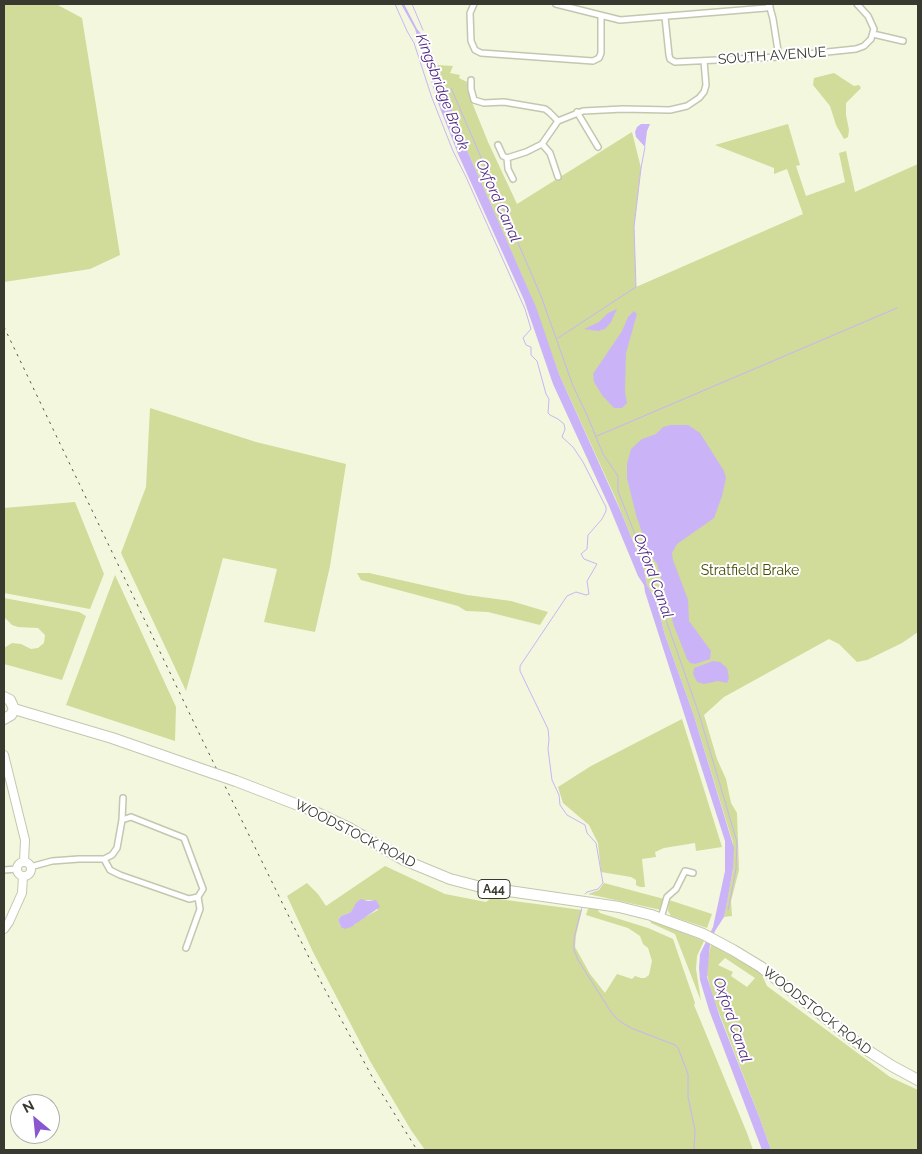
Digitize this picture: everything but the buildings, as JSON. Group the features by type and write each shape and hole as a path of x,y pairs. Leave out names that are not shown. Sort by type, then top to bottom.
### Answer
{"highway":[{"path":"4,697 10,700 14,709 11,715 4,719"},
{"name":"WOODSTOCK ROAD","path":"14,709 112,738 236,781 311,810 349,828 404,860 450,879 502,890 619,907 661,918 702,934 761,967 848,1036 879,1058 918,1080"}],"street":[{"path":"474,4 470,13 471,41 475,50 481,53 593,61 599,58 601,53 601,16"},
{"path":"556,4 620,20 766,8 770,5 779,57"},
{"path":"857,4 872,22 873,34 903,42"},
{"name":"SOUTH AVENUE","path":"664,17 669,55 672,61 677,63 779,57 856,49 868,43 873,34"},
{"path":"498,145 503,156 508,158 526,152 542,144 558,121 577,112 615,109 670,110 687,106 704,92 706,85 704,61"},
{"path":"471,80 470,89 474,100 484,103 504,102 545,109 558,121"},
{"path":"577,112 598,147"},
{"path":"542,144 550,153 558,177"},
{"path":"508,158 508,169 513,179"},
{"path":"4,755 25,840 28,874 23,876"},
{"path":"17,869 19,864 27,865 60,860 104,860 112,855 116,848 122,820 123,798"},
{"path":"122,820 131,817 184,838 203,889 198,897 200,909 186,948"},
{"path":"104,860 110,870 120,875 189,898 198,897"},
{"path":"4,870 17,869"},
{"path":"17,869 18,873 23,876"},
{"path":"661,918 667,897 676,889 685,872 693,873"},
{"path":"4,929 10,922 22,893 23,876"}],"green space":[{"path":"4,4 56,4 82,18 120,255 90,269 4,282"},
{"name":"Stratfield Brake","path":"436,65 453,66 450,73 460,75 459,78 467,82 469,95 488,142 517,204 632,132 641,168 634,227 636,287 803,214 787,169 774,174 774,168 715,145 788,124 800,165 796,166 806,196 845,182 839,153 846,151 855,192 918,164 918,632 902,643 867,660 857,662 839,644 829,639 724,697 704,715 717,759 726,779 731,803 737,813 739,870 731,901 732,916 724,917 733,869 733,843 694,716 665,635 656,601 647,585 643,566 615,497 559,374 530,294 463,141"},
{"path":"834,73 854,86 859,85 861,88 846,103 849,130 848,137 844,139 836,125 830,106 813,85 814,78"},
{"path":"150,408 256,442 346,464 330,566 315,632 264,622 277,569 223,558 186,691 121,553 146,487"},
{"path":"75,502 104,574 90,609 4,593 4,508"},
{"path":"357,573 369,573 467,595 511,601 548,612 540,625 488,612 466,611 458,606 361,580"},
{"path":"115,575 176,707 175,741 66,705"},
{"path":"4,598 79,612 86,616 62,680 4,664 4,648 12,643 21,644 31,649 38,648 44,643 45,635 38,628 12,625 4,617"},
{"path":"682,719 722,847 696,851 695,843 664,848 655,852 656,857 642,859 645,887 640,887 636,885 636,880 631,877 601,872 598,843 589,825 563,803 558,787 591,766"},
{"path":"385,866 445,894 486,902 491,898 582,910 575,947 590,974 605,993 617,974 632,979 635,976 645,978 649,975 652,961 648,948 643,944 640,936 628,928 586,915 588,909 591,907 596,908 600,913 648,928 673,939 695,1003 694,1005 753,1150 425,1150 370,1061 313,952 287,896 307,883 326,906","holes":["363,900 373,900 378,910 356,924 341,927 338,920 341,916 351,912"]},
{"path":"604,883 664,899 661,910 588,894 599,890"},
{"path":"669,900 712,914 707,928 671,916 668,911"},
{"path":"650,920 704,941 697,956 696,969 701,1001 675,934 651,923"},
{"path":"711,944 761,973 767,986 890,1077 918,1090 918,1150 771,1150 713,997 706,971","holes":["725,958 755,978 747,987 731,976 733,972 718,965"]}],"water":[{"path":"401,4 404,4 431,51 463,141 536,307 559,374 621,512 643,566 647,585 656,601 665,635 694,716 734,848 733,869 726,908 724,917 715,931 710,945 707,977 720,1017 771,1150 762,1150 709,1010 700,980 700,954 713,927 725,871 725,841 644,585 638,576 609,506 553,384 524,300 458,154 438,103 415,29"},
{"path":"641,124 650,124 645,147 636,137 635,132"},
{"path":"617,309 611,322 605,329 598,331 584,329 599,322 608,313"},
{"path":"634,311 637,314 626,353 625,392 627,403 622,408 614,408 602,395 594,382 593,374 622,331 628,317"},
{"path":"688,425 700,433 724,471 726,478 714,518 677,544 672,553 688,600 689,621 711,651 710,659 695,664 690,663 687,659 674,626 657,564 649,553 636,515 627,478 627,464 631,449 642,439 656,434 663,427"},
{"path":"713,661 720,662 727,668 729,678 727,683 718,681 704,684 697,682 693,674 694,668"},
{"path":"361,899 368,901 376,900 380,907 351,927 345,929 341,927 338,920 341,916 351,912 356,903"}],"waterway":[{"name":"Kingsbridge Brook","path":"395,4 414,43 432,98 453,151 525,309 531,329 523,338 526,345 531,347 531,355 537,361 549,399 548,413 564,424 565,429 562,437 573,447 583,462 606,507 602,519 588,535 587,549 581,554 584,559 597,564 587,581 589,594 576,592 567,596 520,666 520,671 548,729 548,749 552,780 559,795 560,805 567,815 585,825 587,833 596,843 603,883 598,889 585,894"},
{"path":"412,4 423,30"},
{"name":"Oxford Canal","path":"451,88 541,296 573,386 603,454 618,476 618,491 652,578"},
{"path":"558,338 636,287 634,227 645,147"},
{"path":"597,436 897,308"},
{"name":"Oxford Canal","path":"653,583 699,714 737,842 736,869 728,910"},
{"name":"Kingsbridge Brook","path":"582,907 574,938 574,950 578,960 611,1012 618,1020 631,1028 675,1045 678,1048 688,1074 688,1097 695,1130 694,1150"}],"railway":[{"path":"4,327 322,984 376,1084 417,1150"}]}
